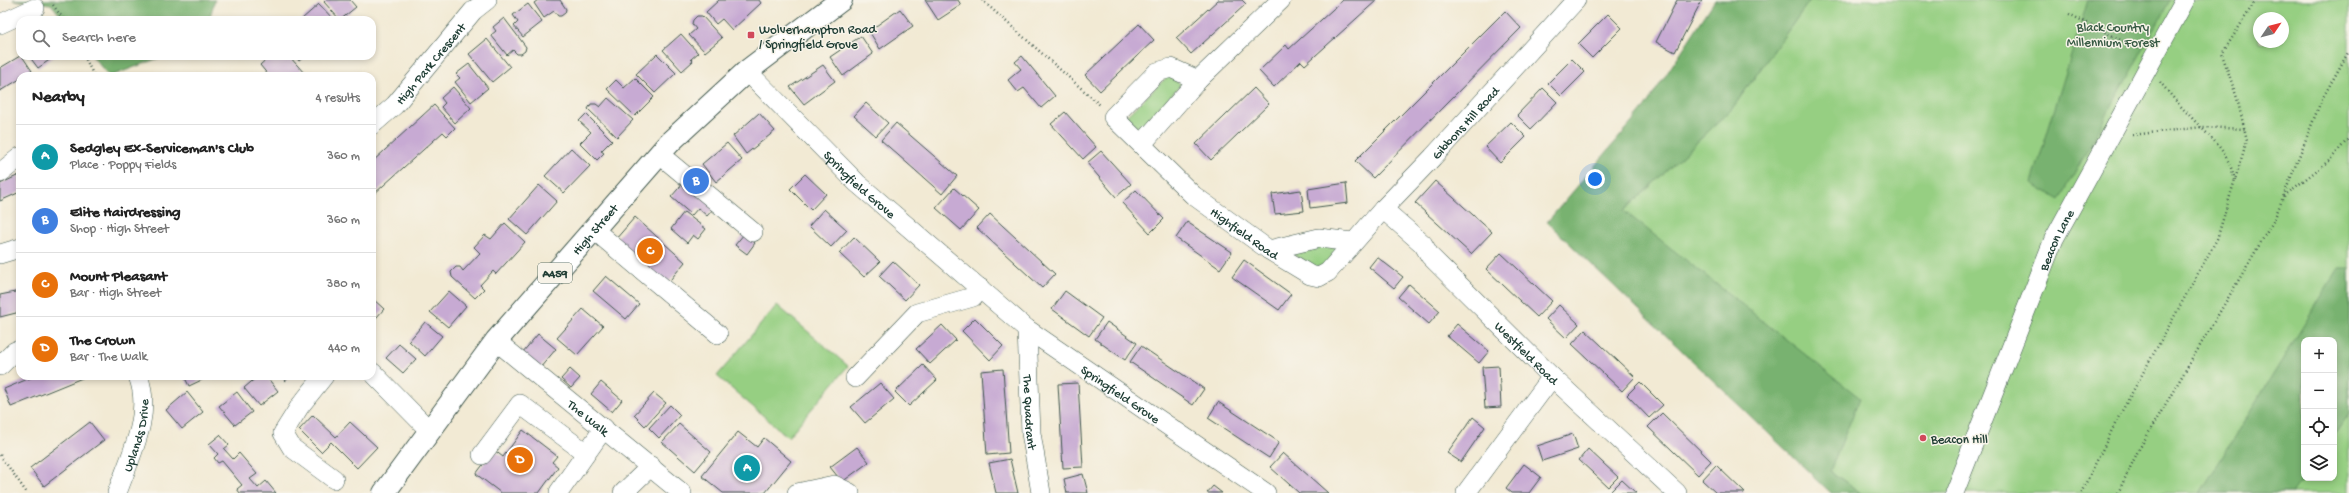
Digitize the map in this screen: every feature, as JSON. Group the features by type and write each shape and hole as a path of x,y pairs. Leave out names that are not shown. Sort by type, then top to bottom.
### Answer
{"main road":[{"name":"High Street","path":"384,493 429,430 496,342 659,154 748,71 841,0"}],"street":[{"name":"High Park Crescent","path":"376,122 395,105 474,11 487,0"},
{"path":"1142,144 1198,80 1282,0"},
{"name":"Gibbons Hill Road","path":"1352,242 1433,157 1576,0"},
{"name":"Beacon Lane","path":"1954,493 2054,239 2185,0"},
{"path":"18,16 36,8"},
{"path":"0,24 16,17"},
{"path":"1113,117 1157,72 1171,68 1198,80"},
{"name":"Springfield Grove","path":"748,71 857,183 1027,329 1266,493"},
{"name":"Highfield Road","path":"1113,117 1193,195 1269,250 1310,275 1319,277 1328,272 1352,242"},
{"path":"659,154 753,232"},
{"path":"0,173 16,160"},
{"name":"Westfield Road","path":"1383,208 1423,244 1430,256 1552,377 1677,493"},
{"path":"593,229 718,334"},
{"path":"1269,250 1319,238 1352,242"},
{"path":"0,254 16,249"},
{"path":"855,378 917,313 973,297 980,288"},
{"name":"The Quadrant","path":"1027,329 1031,433 1041,493"},
{"name":"The Walk","path":"496,342 651,466 682,493"},
{"path":"0,366 16,351"},
{"path":"376,376 429,430"},
{"path":"1466,493 1552,377"},
{"name":"Uplands Drive","path":"117,493 137,436 145,402 144,389 140,380"},
{"path":"321,380 300,406 283,433 292,448 334,479"},
{"path":"482,455 520,404 586,453"},
{"path":"558,492 604,428"},
{"path":"623,493 651,466"},
{"path":"797,493 834,486 850,493"}],"path":[{"path":"982,0 1113,117"},
{"path":"2081,493 2117,420 2217,239 2248,140 2237,98 2222,54 2256,0"},
{"path":"2069,14 2151,62 2202,127 2211,135 2230,164 2235,181"},
{"path":"2118,493 2138,451 2274,220 2321,101 2349,51"},
{"path":"86,60 92,72"},
{"path":"2107,143 2139,133 2202,127 2245,129"},
{"path":"2283,196 2330,160 2349,138"},
{"path":"0,455 27,493"}],"green space":[{"path":"13,0 215,0 210,16 61,16 51,4"},
{"path":"1715,0 1810,0 1731,110 1624,211 1860,398 1830,471 1861,493 1831,493 1547,222 1645,107"},
{"path":"1810,0 2349,0 2349,493 1861,493 1830,471 1624,211 1731,110"},
{"name":"Black Country Millennium Forest","path":"2088,0 2170,0 2060,200 2032,183"},
{"path":"95,60 153,60 122,72 106,72"},
{"path":"1169,75 1181,85 1136,132 1123,119"},
{"path":"1315,243 1341,248 1324,269 1315,268 1287,251"},
{"path":"2339,268 2349,268 2349,414 2337,431 2337,337 2301,337 2302,481 2293,493 2200,493"},
{"path":"777,305 848,366 788,437 717,376"}],"building":[{"path":"326,0 350,0 356,7 345,16 336,16 324,2"},
{"path":"538,0 560,0 566,9 565,13 558,16 554,11 544,18 534,3"},
{"path":"719,0 759,0 761,3 732,30 722,19 716,24 706,12"},
{"path":"925,0 958,0 961,5 938,20"},
{"path":"1218,0 1242,0 1246,4 1191,54 1176,38"},
{"path":"1343,0 1377,0 1305,65 1301,61 1274,87 1259,71 1286,45 1289,49"},
{"path":"1677,0 1702,0 1675,52 1656,42"},
{"path":"319,4 330,16 305,16"},
{"path":"528,4 542,22 523,37 514,26 518,22 513,15"},
{"path":"900,9 913,26 880,49 869,31"},
{"path":"1505,11 1521,28 1373,178 1355,161"},
{"path":"1608,14 1622,28 1592,58 1578,44"},
{"path":"697,16 702,16 722,38 705,52 689,35 696,29 692,24 693,20"},
{"path":"504,18 526,47 525,51 521,54 517,54 513,50 507,55 491,35 496,31 493,27"},
{"path":"1139,24 1154,40 1100,91 1085,75"},
{"path":"681,34 698,53 691,59 693,61 682,71 663,50"},
{"path":"861,36 873,54 843,76 830,57"},
{"path":"487,39 510,67 492,82 469,54"},
{"path":"657,54 676,73 655,93 636,74"},
{"path":"1022,56 1055,96 1041,108 1024,88 1018,92 1008,80 1021,69 1015,62"},
{"path":"16,58 16,60 25,60 32,71 16,72 16,81 0,91 0,68"},
{"path":"1572,59 1585,72 1561,96 1548,83"},
{"path":"32,60 49,60 38,68"},
{"path":"266,60 293,60 303,72 266,72 260,65"},
{"path":"469,64 488,88 471,102 455,82 460,78 456,74"},
{"path":"823,65 835,81 804,104 790,87"},
{"path":"635,78 654,97 635,116 607,89 616,80 624,88"},
{"path":"453,87 471,108 455,123 441,107 445,103 441,98"},
{"path":"1254,88 1269,104 1211,160 1196,144"},
{"path":"1543,88 1557,102 1531,129 1517,115"},
{"path":"608,98 633,120 617,137 588,109 591,104 596,104 600,107"},
{"path":"866,103 888,123 876,136 854,116"},
{"path":"434,105 455,128 447,136 443,132 376,192 376,158"},
{"path":"1065,112 1096,147 1083,159 1051,124"},
{"path":"759,113 775,131 746,154 733,136"},
{"path":"586,114 612,140 601,151 604,153 597,160 580,143 591,132 579,121"},
{"path":"1511,122 1526,137 1500,163 1485,147"},
{"path":"896,123 957,176 942,194 881,140"},
{"path":"727,143 742,160 716,182 702,164"},
{"path":"571,148 590,166 564,193 545,176"},
{"path":"1101,151 1131,184 1116,197 1087,163"},
{"path":"805,174 826,194 811,210 790,189"},
{"path":"16,176 16,194 0,201 0,184"},
{"path":"685,181 715,207 707,216 698,208 692,215 671,197"},
{"path":"1435,181 1492,232 1471,254 1415,203"},
{"path":"1346,183 1348,203 1310,208 1308,189"},
{"path":"539,185 557,201 527,235 509,219"},
{"path":"954,188 979,210 961,230 936,208"},
{"path":"1136,190 1164,219 1150,233 1122,203"},
{"path":"1301,190 1304,211 1275,214 1272,194"},
{"path":"824,209 847,230 831,247 809,226"},
{"path":"684,212 706,229 698,239 693,235 687,243 671,229"},
{"path":"990,214 1055,274 1042,288 977,228"},
{"path":"635,217 685,262 666,285 615,240"},
{"path":"1187,222 1232,252 1220,269 1176,238"},
{"path":"505,223 525,242 496,274 493,271 480,285 484,289 475,298 452,277 451,272 456,267 460,267 463,271 480,253 474,247 485,235 491,239"},
{"path":"744,234 755,243 747,254 735,245"},
{"path":"854,237 880,262 864,277 839,253"},
{"path":"1501,253 1552,301 1537,317 1486,269"},
{"path":"1377,257 1403,277 1394,288 1369,267"},
{"path":"1244,260 1291,294 1279,310 1232,277"},
{"path":"893,261 919,285 905,300 879,276"},
{"path":"606,276 639,304 626,319 593,291"},
{"path":"1409,284 1440,311 1429,324 1398,297"},
{"path":"449,291 466,306 448,327 430,312"},
{"path":"1065,291 1102,318 1089,336 1052,309"},
{"path":"16,292 16,313 0,317 0,295"},
{"path":"376,302 384,309 376,318"},
{"path":"1559,305 1579,324 1566,338 1546,319"},
{"path":"583,309 603,326 577,355 557,338"},
{"path":"975,318 1003,346 990,360 962,331"},
{"path":"425,322 442,336 425,356 409,341"},
{"path":"1107,322 1137,343 1125,360 1095,339"},
{"path":"1457,324 1489,351 1479,363 1447,336"},
{"path":"942,325 956,340 930,364 916,349"},
{"path":"1585,330 1635,377 1622,391 1572,344"},
{"path":"538,334 556,349 540,368 522,353"},
{"path":"399,344 416,359 403,373 386,358"},
{"path":"1141,346 1204,389 1193,405 1130,362"},
{"path":"923,365 937,380 909,406 895,392"},
{"path":"1499,366 1501,407 1485,408 1482,367"},
{"path":"570,369 580,378 571,388 561,379"},
{"path":"1003,369 1009,453 987,455 981,371"},
{"path":"25,380 77,380 11,407 4,389"},
{"path":"186,380 202,380 189,386"},
{"path":"253,380 269,380 278,391 259,406 244,388"},
{"path":"601,382 622,400 612,412 591,394"},
{"path":"1640,382 1663,405 1649,418 1627,395"},
{"path":"880,383 894,399 865,423 851,407"},
{"path":"1078,383 1083,467 1063,468 1058,384"},
{"path":"187,392 203,412 182,429 166,410"},
{"path":"237,392 252,412 235,425 219,406"},
{"path":"654,393 666,403 645,426 634,415"},
{"path":"1218,402 1279,442 1269,458 1208,418"},
{"path":"670,405 680,415 659,438 649,428"},
{"path":"1662,413 1711,461 1698,475 1648,427"},
{"path":"313,415 336,437 350,422 377,447 357,468 331,442 321,452 299,430"},
{"path":"1473,417 1485,427 1461,462 1447,453"},
{"path":"90,422 104,440 44,486 30,468"},
{"path":"679,424 711,452 695,471 662,442"},
{"path":"523,430 557,456 552,462 558,467 539,493 501,493 476,474 494,450 503,457"},
{"path":"738,432 757,447 764,438 791,461 765,493 723,493 702,476"},
{"path":"1573,434 1578,449 1542,461 1537,446"},
{"path":"220,435 229,445 224,449 233,459 239,453 257,474 250,479 258,488 266,481 276,493 240,493 237,489 242,485 222,461 218,463 214,458 218,454 209,444"},
{"path":"857,447 869,462 842,482 830,467"},
{"path":"1588,449 1618,477 1608,487 1579,460"},
{"path":"1283,453 1328,493 1299,493 1270,467"},
{"path":"1010,459 1018,493 996,493 989,463"},
{"path":"1524,464 1541,477 1529,493 1512,493 1506,488"},
{"path":"1716,465 1745,493 1716,493 1702,480"},
{"path":"1083,474 1088,493 1067,493 1064,479"},
{"path":"1622,480 1636,493 1613,493 1611,491"},
{"path":"1213,486 1222,493 1207,493"}],"place":[{"name":"Wolverhampton Road / Springfield Grove","path":"751,35"},
{"name":"Elite Hairdressing","path":"696,181"},
{"name":"Mount Pleasant","path":"650,251"},
{"name":"Beacon Hill","path":"1923,438"},
{"name":"The Crown","path":"520,460"},
{"name":"Sedgley Ex-Serviceman's Club","path":"747,468"}]}
